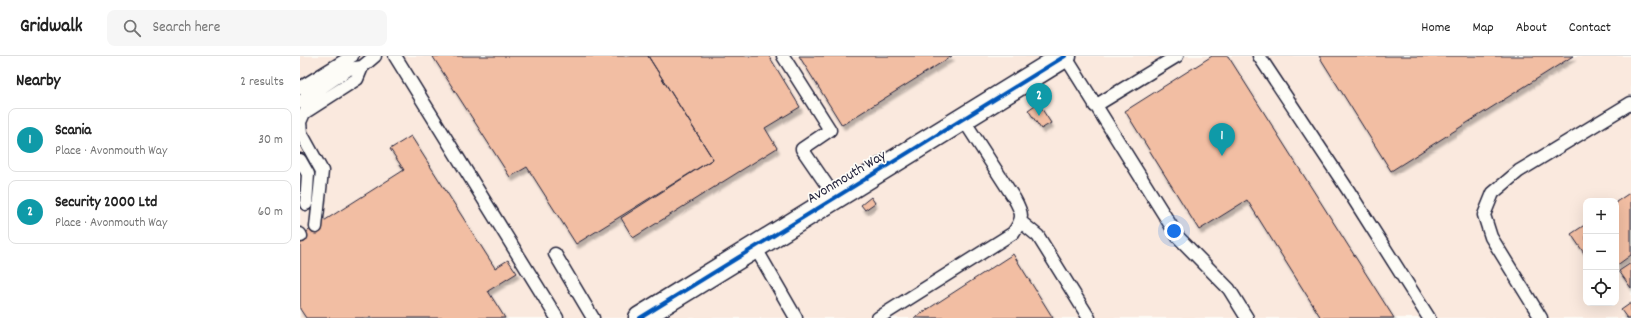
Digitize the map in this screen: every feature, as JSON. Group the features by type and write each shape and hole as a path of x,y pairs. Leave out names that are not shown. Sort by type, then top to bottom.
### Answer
{"street":[{"name":"Avonmouth Way","path":"646,316 755,246 963,119 1054,59"}],"lane":[{"path":"300,88 352,56"},
{"path":"300,160 308,174 303,200 316,227 322,171 301,133 300,122 304,113 357,79 362,67 375,56"},
{"path":"395,56 558,318"},
{"path":"783,56 830,130 802,149 835,197"},
{"path":"1095,106 1176,56"},
{"path":"1259,56 1348,190 1429,318"},
{"path":"1054,59 1095,106 1178,237 1229,289 1247,318"},
{"path":"300,102 349,69 362,67"},
{"path":"1541,318 1491,237 1484,215 1493,193 1519,171 1631,103"},
{"path":"878,318 1013,233 1021,222 1021,210 963,119"},
{"path":"1021,222 1038,236 1089,318"},
{"path":"755,246 796,318"},
{"path":"554,254 593,318"}],"shaded area":[{"path":"300,56 1631,56 1631,318 300,318"}],"building":[{"path":"648,56 713,159 576,244 527,167 510,177 433,57"},
{"path":"648,56 769,56 800,107 765,128 777,148 633,238 621,218 713,159"},
{"path":"799,56 952,56 842,125"},
{"path":"1212,56 1228,56 1394,318 1321,318 1247,200 1199,230 1125,111"},
{"path":"1319,56 1573,56 1391,171"},
{"path":"1038,103 1051,123 1041,129 1028,110"},
{"path":"411,136 495,268 508,260 517,273 488,291 505,318 306,318 300,309 300,236 404,170 390,149"},
{"path":"1631,192 1631,255 1619,264 1619,234 1619,200"},
{"path":"871,197 875,203 865,210 861,205"},
{"path":"1583,226 1583,252 1571,234"},
{"path":"1013,254 1053,318 914,318"},
{"path":"1631,263 1631,288 1619,271"},
{"path":"1631,303 1631,318 1627,318 1621,310"}],"cycle path":[{"path":"640,318 1065,56"}],"place":[{"name":"Security 2000 Ltd","path":"1039,116"},
{"name":"Scania","path":"1222,156"}]}
